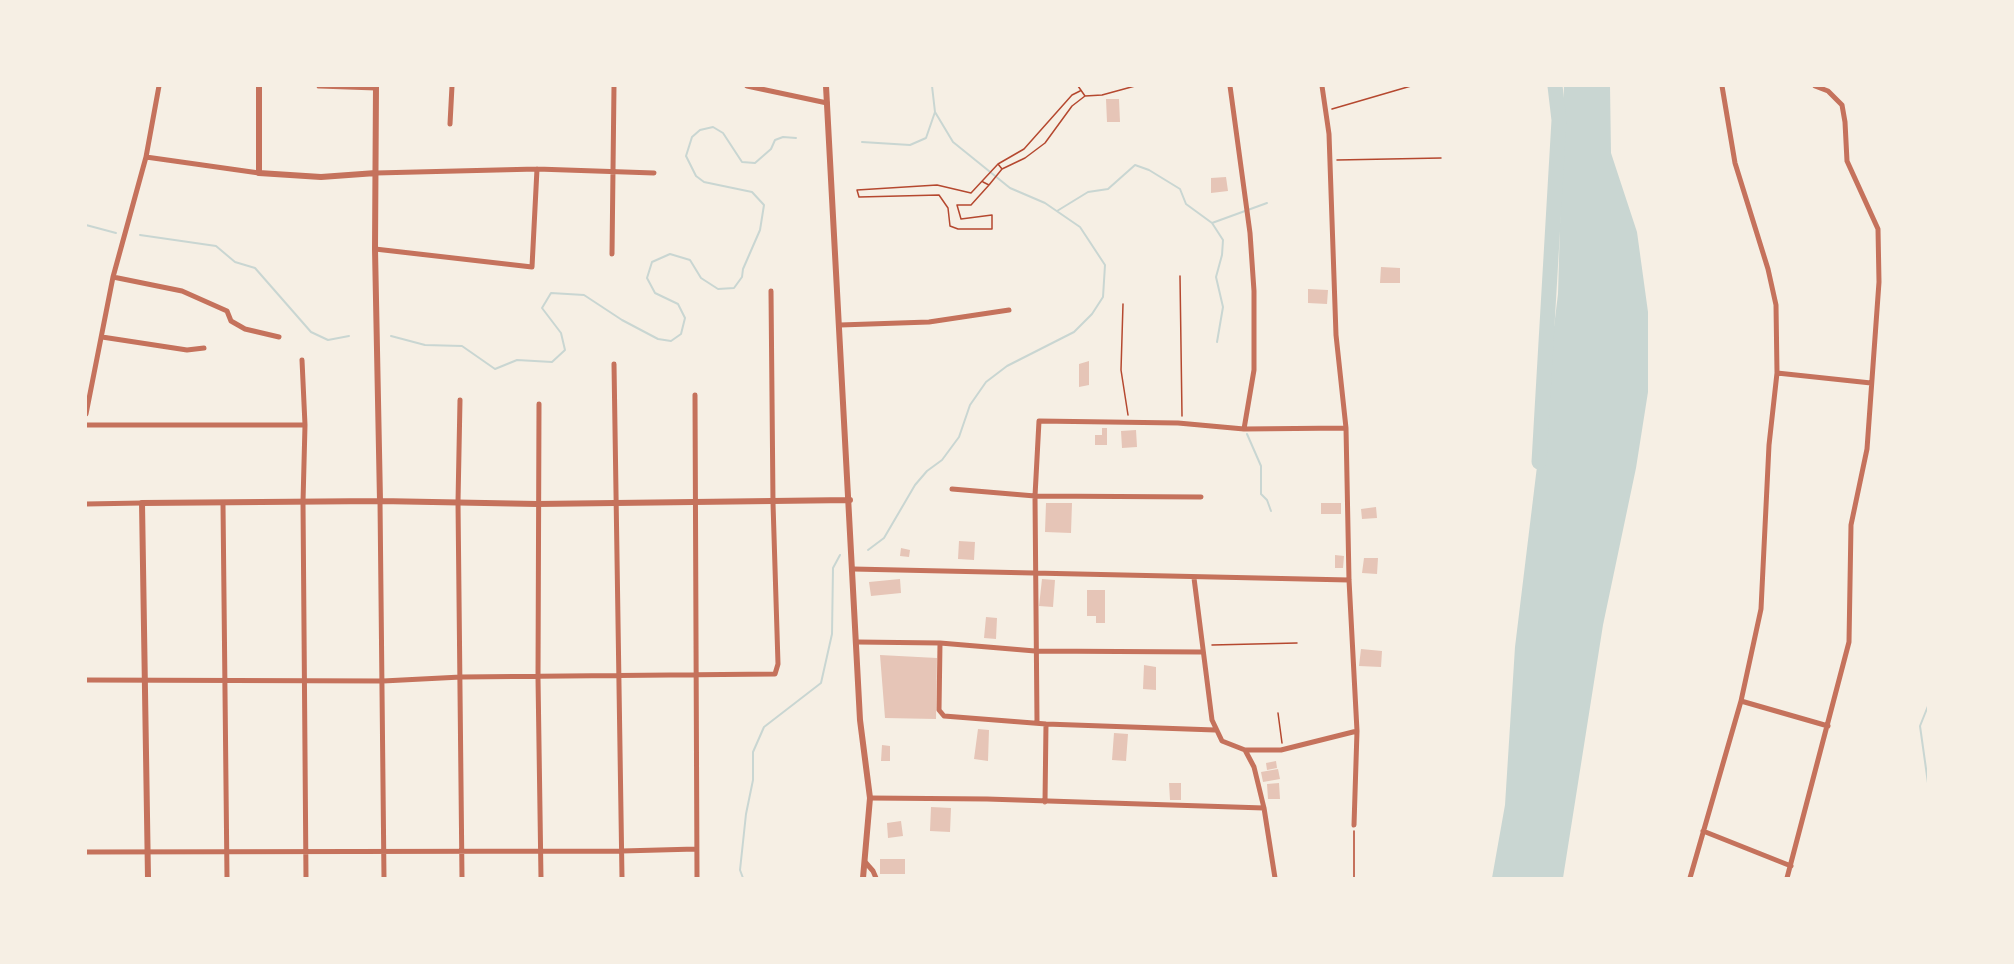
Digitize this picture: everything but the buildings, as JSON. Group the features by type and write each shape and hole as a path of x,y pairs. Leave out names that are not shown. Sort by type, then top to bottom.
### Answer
{"street":[{"path":"86,414 112,277 146,157 159,86"},
{"path":"259,86 259,173"},
{"path":"320,86 376,87 375,249 383,681 384,879"},
{"path":"450,124 452,86"},
{"path":"612,254 614,86"},
{"path":"747,86 827,102"},
{"path":"826,86 861,720 870,798 863,879"},
{"path":"1230,86 1250,233 1254,291 1254,370 1244,429"},
{"path":"1322,86 1330,160 1336,335 1346,428 1349,580 1357,731 1354,825"},
{"path":"1690,879 1741,701 1761,609 1770,445 1777,373 1776,305 1768,269 1735,163 1722,86"},
{"path":"1787,879 1849,642 1851,525 1868,449 1879,282 1878,229 1873,212 1847,161 1842,105 1828,91 1815,86"},
{"path":"146,157 259,173 321,177 376,173 537,169 654,173"},
{"path":"375,249 532,267 537,169"},
{"path":"112,277 182,291 227,311 231,321 245,329 279,337"},
{"path":"86,680 383,681 461,677 538,678 697,674 768,676 775,674 778,664 773,503 771,291"},
{"path":"840,325 929,322 1009,310"},
{"path":"102,337 187,350 204,348"},
{"path":"302,360 305,424 303,502 306,879"},
{"path":"614,364 622,879"},
{"path":"1777,373 1871,383"},
{"path":"86,378 93,379"},
{"path":"695,395 697,879"},
{"path":"460,400 462,879"},
{"path":"539,404 537,504 541,879"},
{"path":"1037,722 1035,496 1039,421 1182,423 1244,429 1346,428"},
{"path":"86,425 305,424"},
{"path":"952,489 1035,496 1201,497"},
{"path":"86,504 380,501 537,504 694,501 773,503 850,500"},
{"path":"142,503 148,879"},
{"path":"223,504 227,879"},
{"path":"853,569 1349,580"},
{"path":"1194,578 1202,652 1215,730 1222,741 1245,750 1283,749 1357,731"},
{"path":"857,642 940,643 1035,651 1202,652"},
{"path":"940,643 941,714 1046,724 1215,730"},
{"path":"1741,701 1828,726"},
{"path":"1046,724 1046,802"},
{"path":"1245,750 1254,767 1264,808 1275,879"},
{"path":"870,798 1264,808"},
{"path":"1703,831 1791,866"},
{"path":"86,852 696,849"},
{"path":"866,863 876,879"}],"path":[{"path":"1078,86 1085,96"},
{"path":"1080,91 1071,95 1024,149 998,164 971,193 937,185 857,190 859,197 939,195 948,208 951,226 958,229 992,229 992,215 961,219 957,205 971,205 1002,169 1025,159 1045,143 1072,106 1085,96 1135,86"},
{"path":"1326,111 1411,86"},
{"path":"1330,160 1441,158"},
{"path":"998,164 1002,169"},
{"path":"983,182 989,185"},
{"path":"1180,276 1182,423"},
{"path":"1123,304 1121,370 1129,422"},
{"path":"1212,645 1297,643"},
{"path":"1278,713 1283,749"},
{"path":"1354,825 1354,879"}],"shaded area":[{"path":"1564,86 1610,86 1611,153 1637,232 1648,312 1648,392 1636,468 1603,625 1563,878 1492,878 1505,805 1515,647 1558,294"}],"waterway":[{"path":"868,550 884,538 915,485 927,471 942,460 959,437 970,405 986,382 1007,366 1074,332 1092,314 1103,297 1105,265 1080,227 1045,203 1010,188 953,142 935,112 932,86"},
{"path":"1539,462 1559,120 1555,86"},
{"path":"862,142 910,145 926,138 935,112"},
{"path":"391,336 425,345 462,346 495,369 517,360 552,362 565,350 561,333 542,308 551,293 584,295 622,320 658,339 671,341 681,334 685,318 678,304 655,293 647,278 652,262 670,254 690,260 701,278 718,289 734,288 742,277 743,269 760,230 764,205 752,192 704,182 696,176 686,156 692,137 700,130 713,127 723,133 742,162 755,163 771,149 775,140 783,137 796,138"},
{"path":"1057,211 1088,192 1108,189 1135,165 1149,170 1180,189 1186,204 1212,223 1223,240 1222,255 1216,277 1223,307 1217,342"},
{"path":"1212,223 1267,203"},
{"path":"86,225 116,233"},
{"path":"140,235 216,246 235,262 255,268 311,332 328,340 349,336"},
{"path":"1247,434 1261,466 1261,494 1267,500 1271,511"},
{"path":"743,878 740,870 746,814 753,780 753,752 764,727 821,683 832,634 833,568 840,555"},
{"path":"1928,706 1920,726 1928,783"}]}
